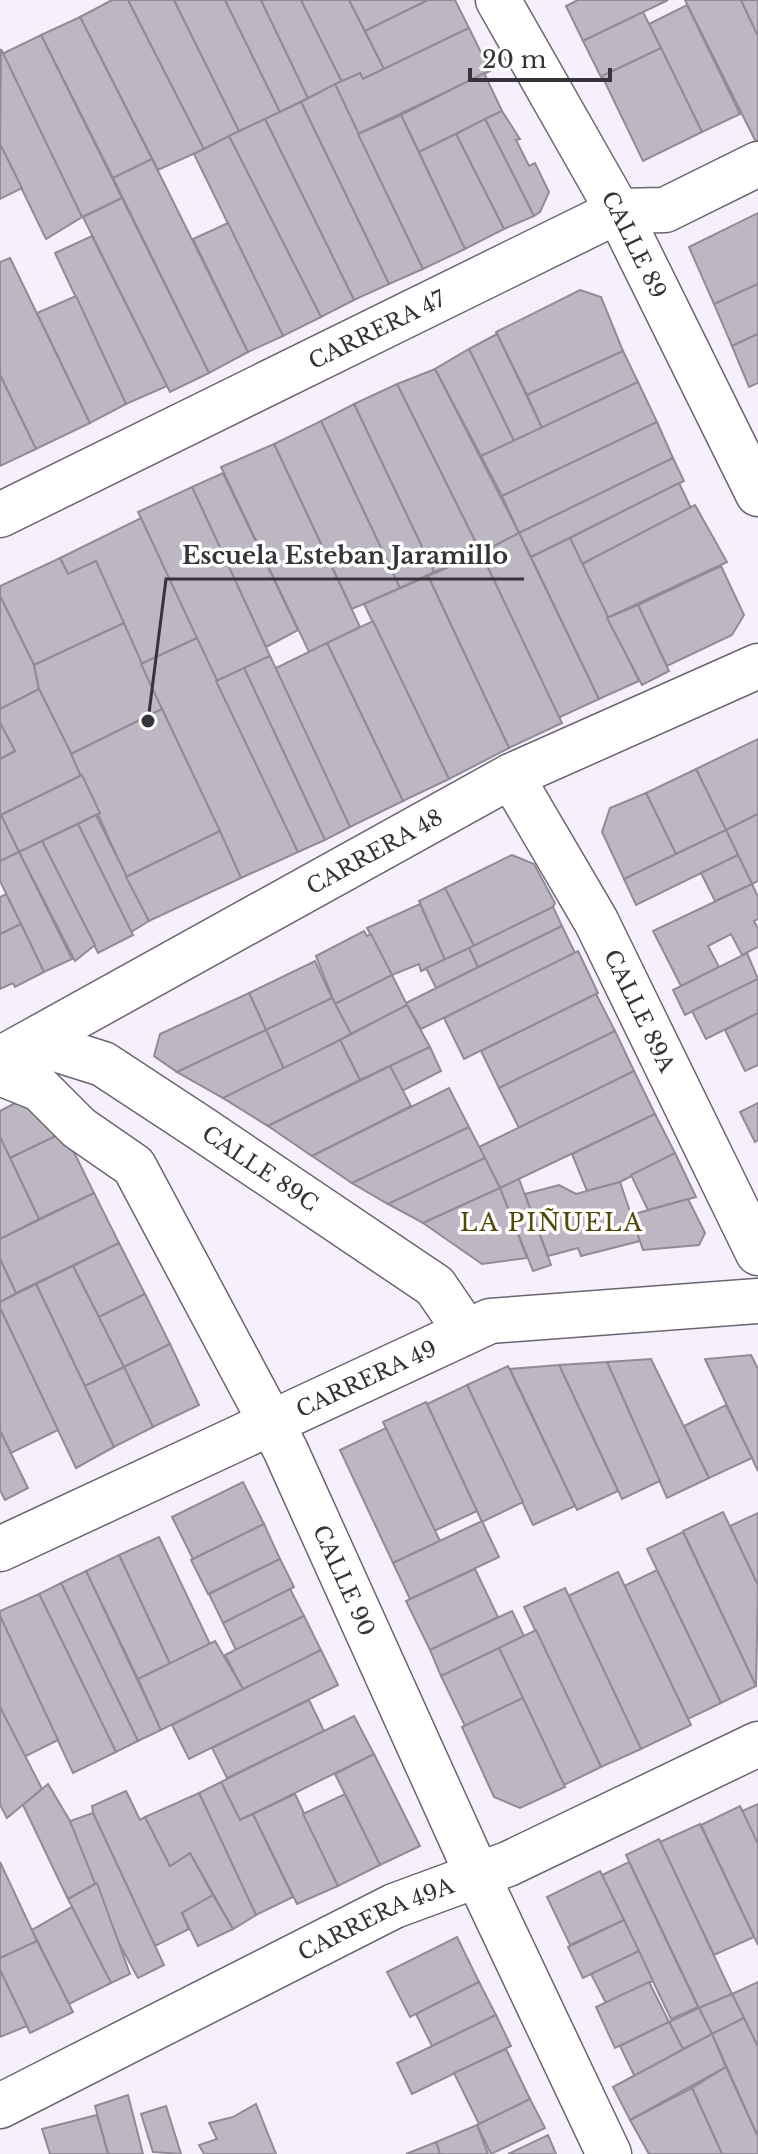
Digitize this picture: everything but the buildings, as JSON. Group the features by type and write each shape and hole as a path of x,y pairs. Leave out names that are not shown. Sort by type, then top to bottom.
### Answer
{"street":[{"name":"CALLE 89","path":"498,0 618,211 758,494"},
{"name":"CARRERA 47","path":"0,515 618,211 665,210 758,164"},
{"name":"CARRERA 48","path":"16,1051 511,776 758,666"},
{"name":"CALLE 89A","path":"511,776 596,921 758,1253"},
{"name":"CALLE 89C","path":"16,1051 103,1064 435,1286 465,1330"},
{"name":"CALLE 90","path":"0,1073 40,1089 79,1128 134,1166 270,1422 609,2154"},
{"name":"CARRERA 49","path":"0,1549 490,1321 758,1301"},
{"name":"CARRERA 49A","path":"0,2106 394,1906 478,1876 758,1744"}],"place":[{"name":"Escuela Esteban Jaramillo","path":"148,721"}],"district":[{"name":"LA PIÑUELA","path":"552,1222"}]}
